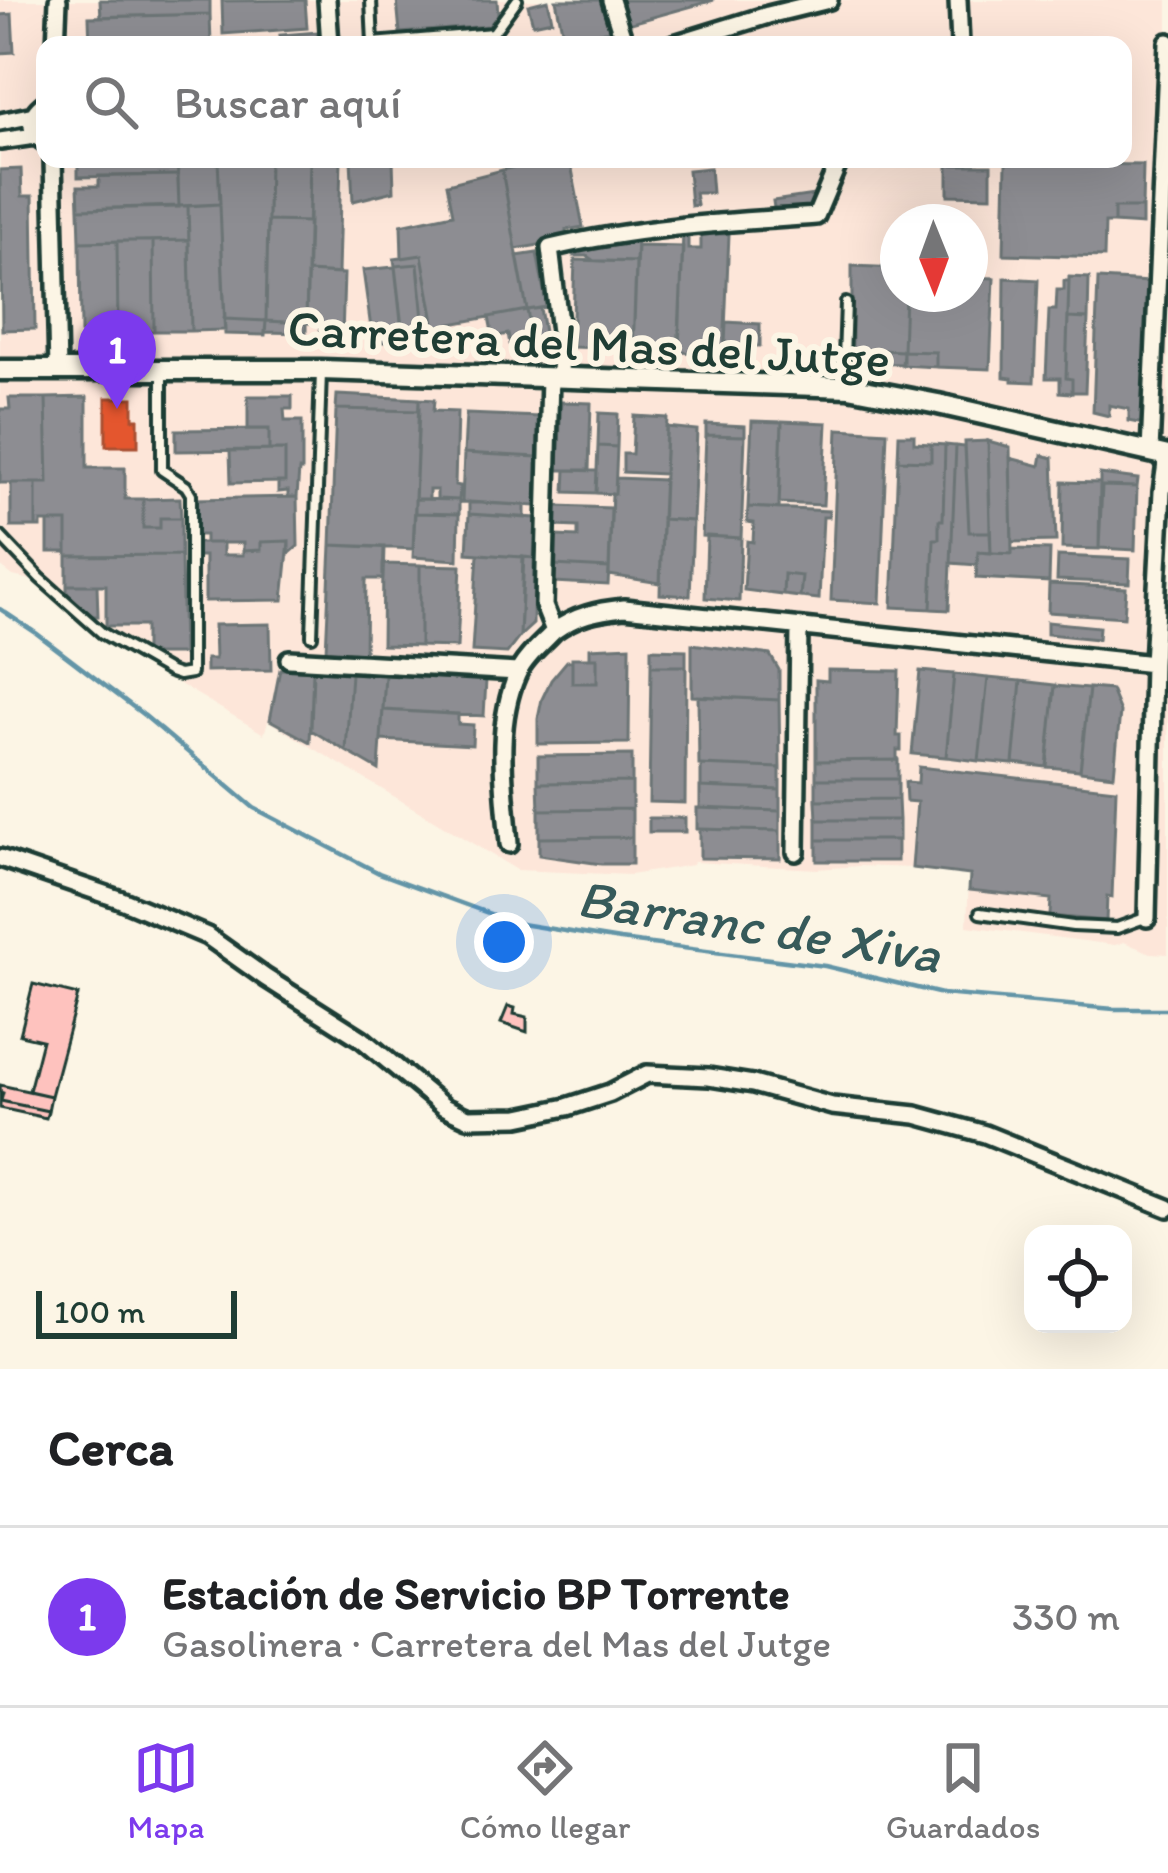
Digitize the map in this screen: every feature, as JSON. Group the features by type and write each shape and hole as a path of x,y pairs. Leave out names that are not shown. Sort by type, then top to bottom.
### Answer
{"street":[{"path":"56,36 58,0"},
{"path":"327,0 329,36"},
{"path":"611,0 622,36"},
{"path":"700,36 829,0"},
{"path":"958,0 960,36"},
{"path":"1147,918 1160,727 1153,664 1162,492 1168,43"},
{"path":"0,122 36,110"},
{"path":"0,141 36,139"},
{"path":"52,168 58,370"},
{"path":"554,631 544,606 555,377 561,340 550,248 689,224 816,216 836,168"},
{"name":"Carretera del Mas del Jutge","path":"0,370 321,370 843,387 1161,455"},
{"path":"509,844 504,721 518,672 554,631 591,612 624,608 1153,664"},
{"path":"796,852 799,628"},
{"path":"289,659 518,672"},
{"path":"0,858 207,936 362,1040 444,1107 468,1118 518,1117 567,1107 610,1093 646,1074 709,1077 832,1106 916,1115 985,1134 1168,1208"}],"lane":[{"path":"371,0 373,36"},
{"path":"461,36 493,33 517,0"},
{"path":"843,387 846,303"},
{"path":"0,536 102,633 170,672 190,673 191,494 162,470 162,370"},
{"path":"311,636 321,370"},
{"path":"980,913 1117,928 1147,918"}],"shaded area":[{"path":"0,0 1168,0 1168,954 1150,953 1124,942 1115,945 967,926 969,875 912,868 817,869 694,862 630,875 517,870 268,721 264,734 99,636 35,581 13,576 0,566"}],"building: Comercios":[{"path":"106,398 133,398 138,446 106,446"}],"building: Industria":[{"path":"100,0 210,0 210,14 101,17"},
{"path":"305,0 307,28 223,34 222,1"},
{"path":"397,0 497,0 498,15 489,26 400,33"},
{"path":"548,0 552,20 533,24 528,5"},
{"path":"556,0 601,0 609,30 563,36"},
{"path":"621,0 714,0 628,24"},
{"path":"12,14 14,52 0,53 0,15"},
{"path":"210,14 211,36 90,36 89,17"},
{"path":"317,32 317,36 280,36"},
{"path":"1143,165 1142,208 1114,208 1114,223 1105,223 1104,257 1004,254 1006,168"},
{"path":"78,168 178,168 178,175 78,177"},
{"path":"177,168 218,168 220,204 179,206"},
{"path":"218,168 269,168 266,321 225,319"},
{"path":"269,168 310,168 309,222 268,221"},
{"path":"310,168 341,168 338,274 307,272"},
{"path":"351,168 393,168 394,191 353,201"},
{"path":"572,168 583,227 566,230 567,240 516,249 502,170"},
{"path":"710,168 712,193 695,193 697,205 691,206 688,170"},
{"path":"948,168 991,168 991,196 948,195"},
{"path":"21,169 22,196 33,196 35,329 2,330 0,170"},
{"path":"502,170 527,310 435,327 422,255 402,258 401,225 453,214 447,184"},
{"path":"178,175 179,207 79,209 78,186 99,186 99,176"},
{"path":"820,194 814,212 775,215 773,201"},
{"path":"220,204 225,330 191,331 188,206"},
{"path":"188,206 189,240 80,242 79,209"},
{"path":"1114,208 1142,208 1142,225 1114,223"},
{"path":"268,221 309,222 306,323 266,321"},
{"path":"683,231 688,231 688,249 701,249 701,234 729,234 724,354 679,352"},
{"path":"637,236 636,262 574,256 574,248 584,243"},
{"path":"189,240 191,331 154,331 153,241"},
{"path":"117,241 153,241 154,331 118,332"},
{"path":"117,241 118,332 81,333 80,242"},
{"path":"637,246 683,247 678,353 633,351"},
{"path":"537,253 547,307 527,310 517,256"},
{"path":"422,255 433,317 424,318 418,264 395,266 394,259"},
{"path":"575,260 636,262 633,349 572,347"},
{"path":"418,264 425,342 404,344 395,266"},
{"path":"852,266 880,267 880,312 904,312 903,351 852,349"},
{"path":"395,267 403,340 373,343 363,270"},
{"path":"307,272 344,274 342,337 320,336 320,323 306,323"},
{"path":"1069,277 1089,278 1088,319 1068,318"},
{"path":"988,278 994,278 990,369 936,367 936,352 903,351 904,312 988,312"},
{"path":"1005,278 1038,280 1034,382 1004,377"},
{"path":"1098,279 1149,282 1144,424 1129,421 1129,409 1109,405 1109,416 1093,412"},
{"path":"1064,281 1069,281 1066,378 1072,379 1072,393 1060,392 1060,378 1046,378 1049,310 1056,310 1057,290 1064,290"},
{"path":"540,308 545,338 532,340 527,310"},
{"path":"527,310 532,340 510,344 508,334 493,337 489,317"},
{"path":"1068,318 1088,319 1085,392 1072,392 1072,379 1066,378"},
{"path":"224,319 266,321 265,335 225,334"},
{"path":"266,321 306,323 306,333 265,332"},
{"path":"726,322 760,324 760,346 725,345"},
{"path":"852,349 903,351 903,364 852,363"},
{"path":"903,351 936,352 936,367 902,365"},
{"path":"337,395 419,399 419,411 336,409"},
{"path":"248,396 292,396 292,409 284,409 285,421 302,421 297,497 278,492 278,482 285,482 285,450 269,450 269,429 248,429"},
{"path":"87,397 87,468 125,468 125,499 143,499 143,528 160,528 160,518 181,518 181,555 67,556 67,522 41,522 36,527 36,483 48,483 46,398"},
{"path":"9,398 46,398 48,483 0,483 0,409 10,409"},
{"path":"419,399 434,400 433,411 457,412 455,485 460,486 459,500 437,499 437,490 429,490 429,499 415,499"},
{"path":"561,402 591,403 589,470 558,470"},
{"path":"336,409 419,411 413,549 331,545"},
{"path":"599,413 618,414 617,447 598,446"},
{"path":"466,414 540,417 538,457 464,453"},
{"path":"634,416 667,418 664,474 623,472 623,454 632,454"},
{"path":"752,421 782,422 779,509 748,507"},
{"path":"782,421 827,423 823,505 779,503"},
{"path":"706,424 745,426 745,436 706,435"},
{"path":"666,427 697,430 693,521 662,519"},
{"path":"269,429 269,450 176,451 176,430"},
{"path":"838,429 887,432 880,603 831,600"},
{"path":"706,435 745,436 741,538 702,536"},
{"path":"899,435 914,435 914,443 931,444 931,461 898,460"},
{"path":"988,441 990,532 969,532 965,442"},
{"path":"988,441 1010,447 1012,554 991,553"},
{"path":"931,444 945,445 943,520 939,520 939,539 934,539 931,609 892,607 898,460 931,461"},
{"path":"945,445 956,446 949,610 931,609 934,539 939,539 939,520 943,520"},
{"path":"598,446 617,447 615,494 596,493"},
{"path":"956,446 965,447 969,532 990,532 991,553 978,552 977,565 951,563"},
{"path":"285,450 285,482 231,483 230,451"},
{"path":"464,453 538,457 536,506 462,502"},
{"path":"1042,455 1053,458 1056,541 1012,542 1010,458 1040,466"},
{"path":"566,470 597,471 596,493 565,492"},
{"path":"1100,474 1138,479 1137,487 1100,486"},
{"path":"616,478 664,480 660,583 609,575"},
{"path":"1063,482 1100,483 1099,549 1062,548"},
{"path":"11,483 36,483 36,527 11,527"},
{"path":"1102,486 1137,487 1135,550 1099,548"},
{"path":"297,497 298,546 289,554 289,541 261,542 261,550 243,551 243,543 205,543 205,535 196,535 195,499"},
{"path":"180,498 181,518 160,518 160,528 143,528 143,499"},
{"path":"415,499 459,500 459,514 415,513"},
{"path":"469,502 525,505 525,518 469,514"},
{"path":"557,506 611,508 609,568 554,565 556,536 578,537 578,527 556,526"},
{"path":"748,507 829,511 829,517 823,517 819,599 800,597 802,576 784,574 783,595 744,590 747,541 753,542 754,523 747,522"},
{"path":"415,513 459,514 458,560 413,557"},
{"path":"469,514 536,518 534,558 467,553"},
{"path":"662,519 693,521 690,596 660,594"},
{"path":"48,522 67,522 67,552 48,552"},
{"path":"707,536 741,538 739,601 705,598"},
{"path":"289,541 283,600 205,601 205,556 196,556 196,543 223,543 223,555 243,555 243,551 261,550 261,542"},
{"path":"331,545 384,547 383,579 366,579 365,653 326,651"},
{"path":"1012,549 1050,550 1049,582 976,578 978,552 1012,554"},
{"path":"478,554 523,557 520,636 507,653 472,651"},
{"path":"181,555 183,654 145,654 145,626 106,626 106,585 67,585 67,556"},
{"path":"1058,556 1130,559 1129,583 1057,580"},
{"path":"524,557 534,558 533,624 520,636"},
{"path":"383,564 420,565 420,646 382,645"},
{"path":"420,565 461,566 457,647 420,646"},
{"path":"554,565 609,568 608,585 554,582"},
{"path":"784,574 802,576 800,597 783,595"},
{"path":"1049,584 1126,588 1124,617 1048,612"},
{"path":"67,585 97,585 98,616 84,616 67,601"},
{"path":"1047,622 1099,627 1098,639 1047,634"},
{"path":"270,624 271,670 206,671 206,659 215,659 214,625"},
{"path":"692,644 770,655 779,670 779,700 692,696"},
{"path":"630,646 629,743 538,744 542,699 567,661 572,661 572,683 597,683 597,658 590,658 590,648"},
{"path":"651,649 686,650 686,666 651,666"},
{"path":"572,658 597,658 597,683 572,683"},
{"path":"651,666 686,666 685,803 649,802"},
{"path":"280,669 313,671 310,742 270,720"},
{"path":"828,670 899,671 897,736 901,736 901,750 897,750 897,760 816,761 816,680 828,681"},
{"path":"313,671 351,673 346,751 311,730"},
{"path":"920,671 954,674 946,757 912,754"},
{"path":"351,673 385,675 379,770 346,751"},
{"path":"954,674 988,678 979,761 946,757"},
{"path":"385,675 486,680 484,716 383,710"},
{"path":"988,678 1021,681 1013,764 979,761"},
{"path":"1021,681 1055,685 1047,767 1013,763"},
{"path":"1055,686 1089,689 1080,770 1047,767"},
{"path":"1089,688 1111,690 1120,712 1114,775 1080,771"},
{"path":"698,696 779,700 780,768 699,765"},
{"path":"383,710 458,714 458,724 473,725 472,745 381,740"},
{"path":"632,755 632,782 538,783 538,756"},
{"path":"898,760 898,779 816,779 816,761"},
{"path":"701,765 780,768 780,790 701,787"},
{"path":"919,767 1116,789 1112,897 1107,896 1106,921 1050,916 1051,899 969,890 970,875 912,868 917,802 906,801 905,782 918,783"},
{"path":"816,779 898,779 898,799 816,800"},
{"path":"632,782 632,809 539,810 538,783"},
{"path":"700,787 780,790 780,811 700,808"},
{"path":"898,799 899,820 817,820 816,800"},
{"path":"697,808 780,811 780,831 697,829"},
{"path":"632,809 632,837 539,838 539,810"},
{"path":"649,818 685,818 685,832 649,832"},
{"path":"817,820 899,820 899,840 817,840"},
{"path":"700,829 780,831 780,859 700,858"},
{"path":"632,837 632,864 539,855 539,838"},
{"path":"817,840 897,840 897,861 817,861"}],"building: Otros":[{"path":"33,984 78,995 51,1096 29,1091 42,1040 20,1035"},
{"path":"508,1006 515,1008 514,1014 527,1017 527,1032 501,1023"},
{"path":"0,1085 51,1096 48,1111 1,1101"},
{"path":"0,1092 1,1101 48,1111 46,1118 0,1108"}],"waterway":[{"name":"Barranc de Xiva","path":"0,609 145,716 254,808 379,873 515,923 825,966 942,994 1168,1009"}],"place":[{"name":"Estación de Servicio BP Torrente","path":"117,409"}]}
